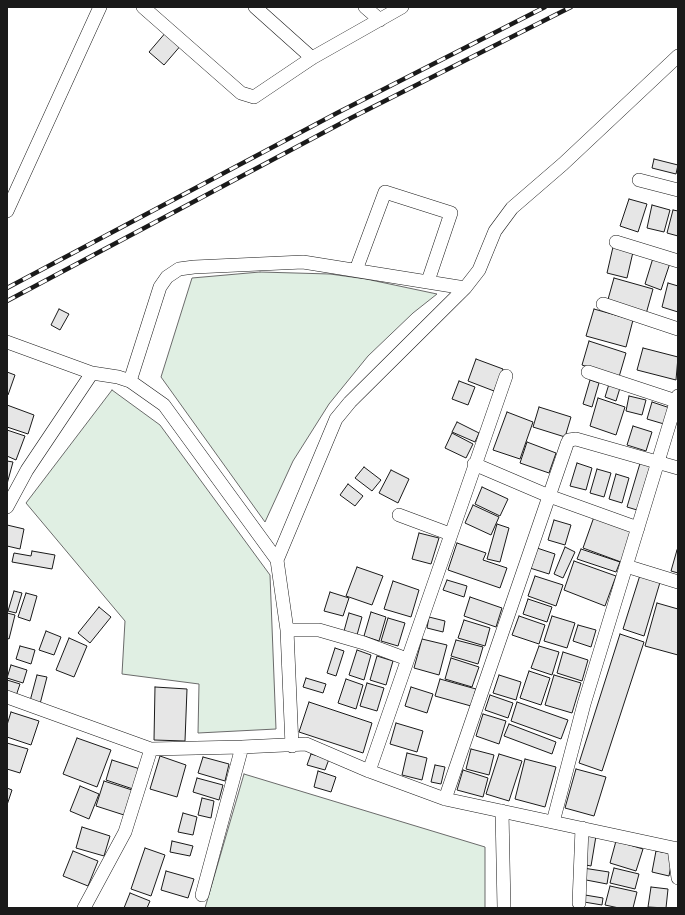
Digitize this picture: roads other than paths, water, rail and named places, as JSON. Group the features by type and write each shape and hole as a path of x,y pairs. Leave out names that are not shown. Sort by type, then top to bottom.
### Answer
{"street":[{"path":"7,211 100,7"},
{"path":"143,7 241,93 249,97 254,97 312,58 402,7"},
{"path":"255,7 312,58"},
{"path":"366,7 380,20"},
{"path":"277,560 336,419 350,402 465,288 479,270 495,232 512,208 563,164 678,56"},
{"path":"639,180 678,190"},
{"path":"356,270 386,192 451,212 428,281"},
{"path":"616,242 678,261"},
{"path":"130,381 160,287 167,277 179,270 194,267 303,262 465,288"},
{"path":"603,304 678,329"},
{"path":"7,342 92,373 118,377 130,381 164,405 277,560 287,630 292,746"},
{"path":"553,822 584,704 659,463 677,398 588,372"},
{"path":"7,507 27,470 92,373"},
{"path":"369,771 474,464 506,376"},
{"path":"445,798 567,444 572,439 678,468"},
{"path":"659,463 678,461"},
{"path":"474,464 549,496 638,528"},
{"path":"399,515 450,534"},
{"path":"626,566 678,582"},
{"path":"287,630 325,632 407,659"},
{"path":"7,697 151,749 292,746 306,744 369,771 445,798 676,848 678,878"},
{"path":"202,895 242,747"},
{"path":"84,908 125,832 151,749"},
{"path":"502,811 504,908"},
{"path":"578,903 582,828"}],"railway":[{"path":"7,288 337,113 545,7"},
{"path":"7,301 351,118 571,7"}]}
